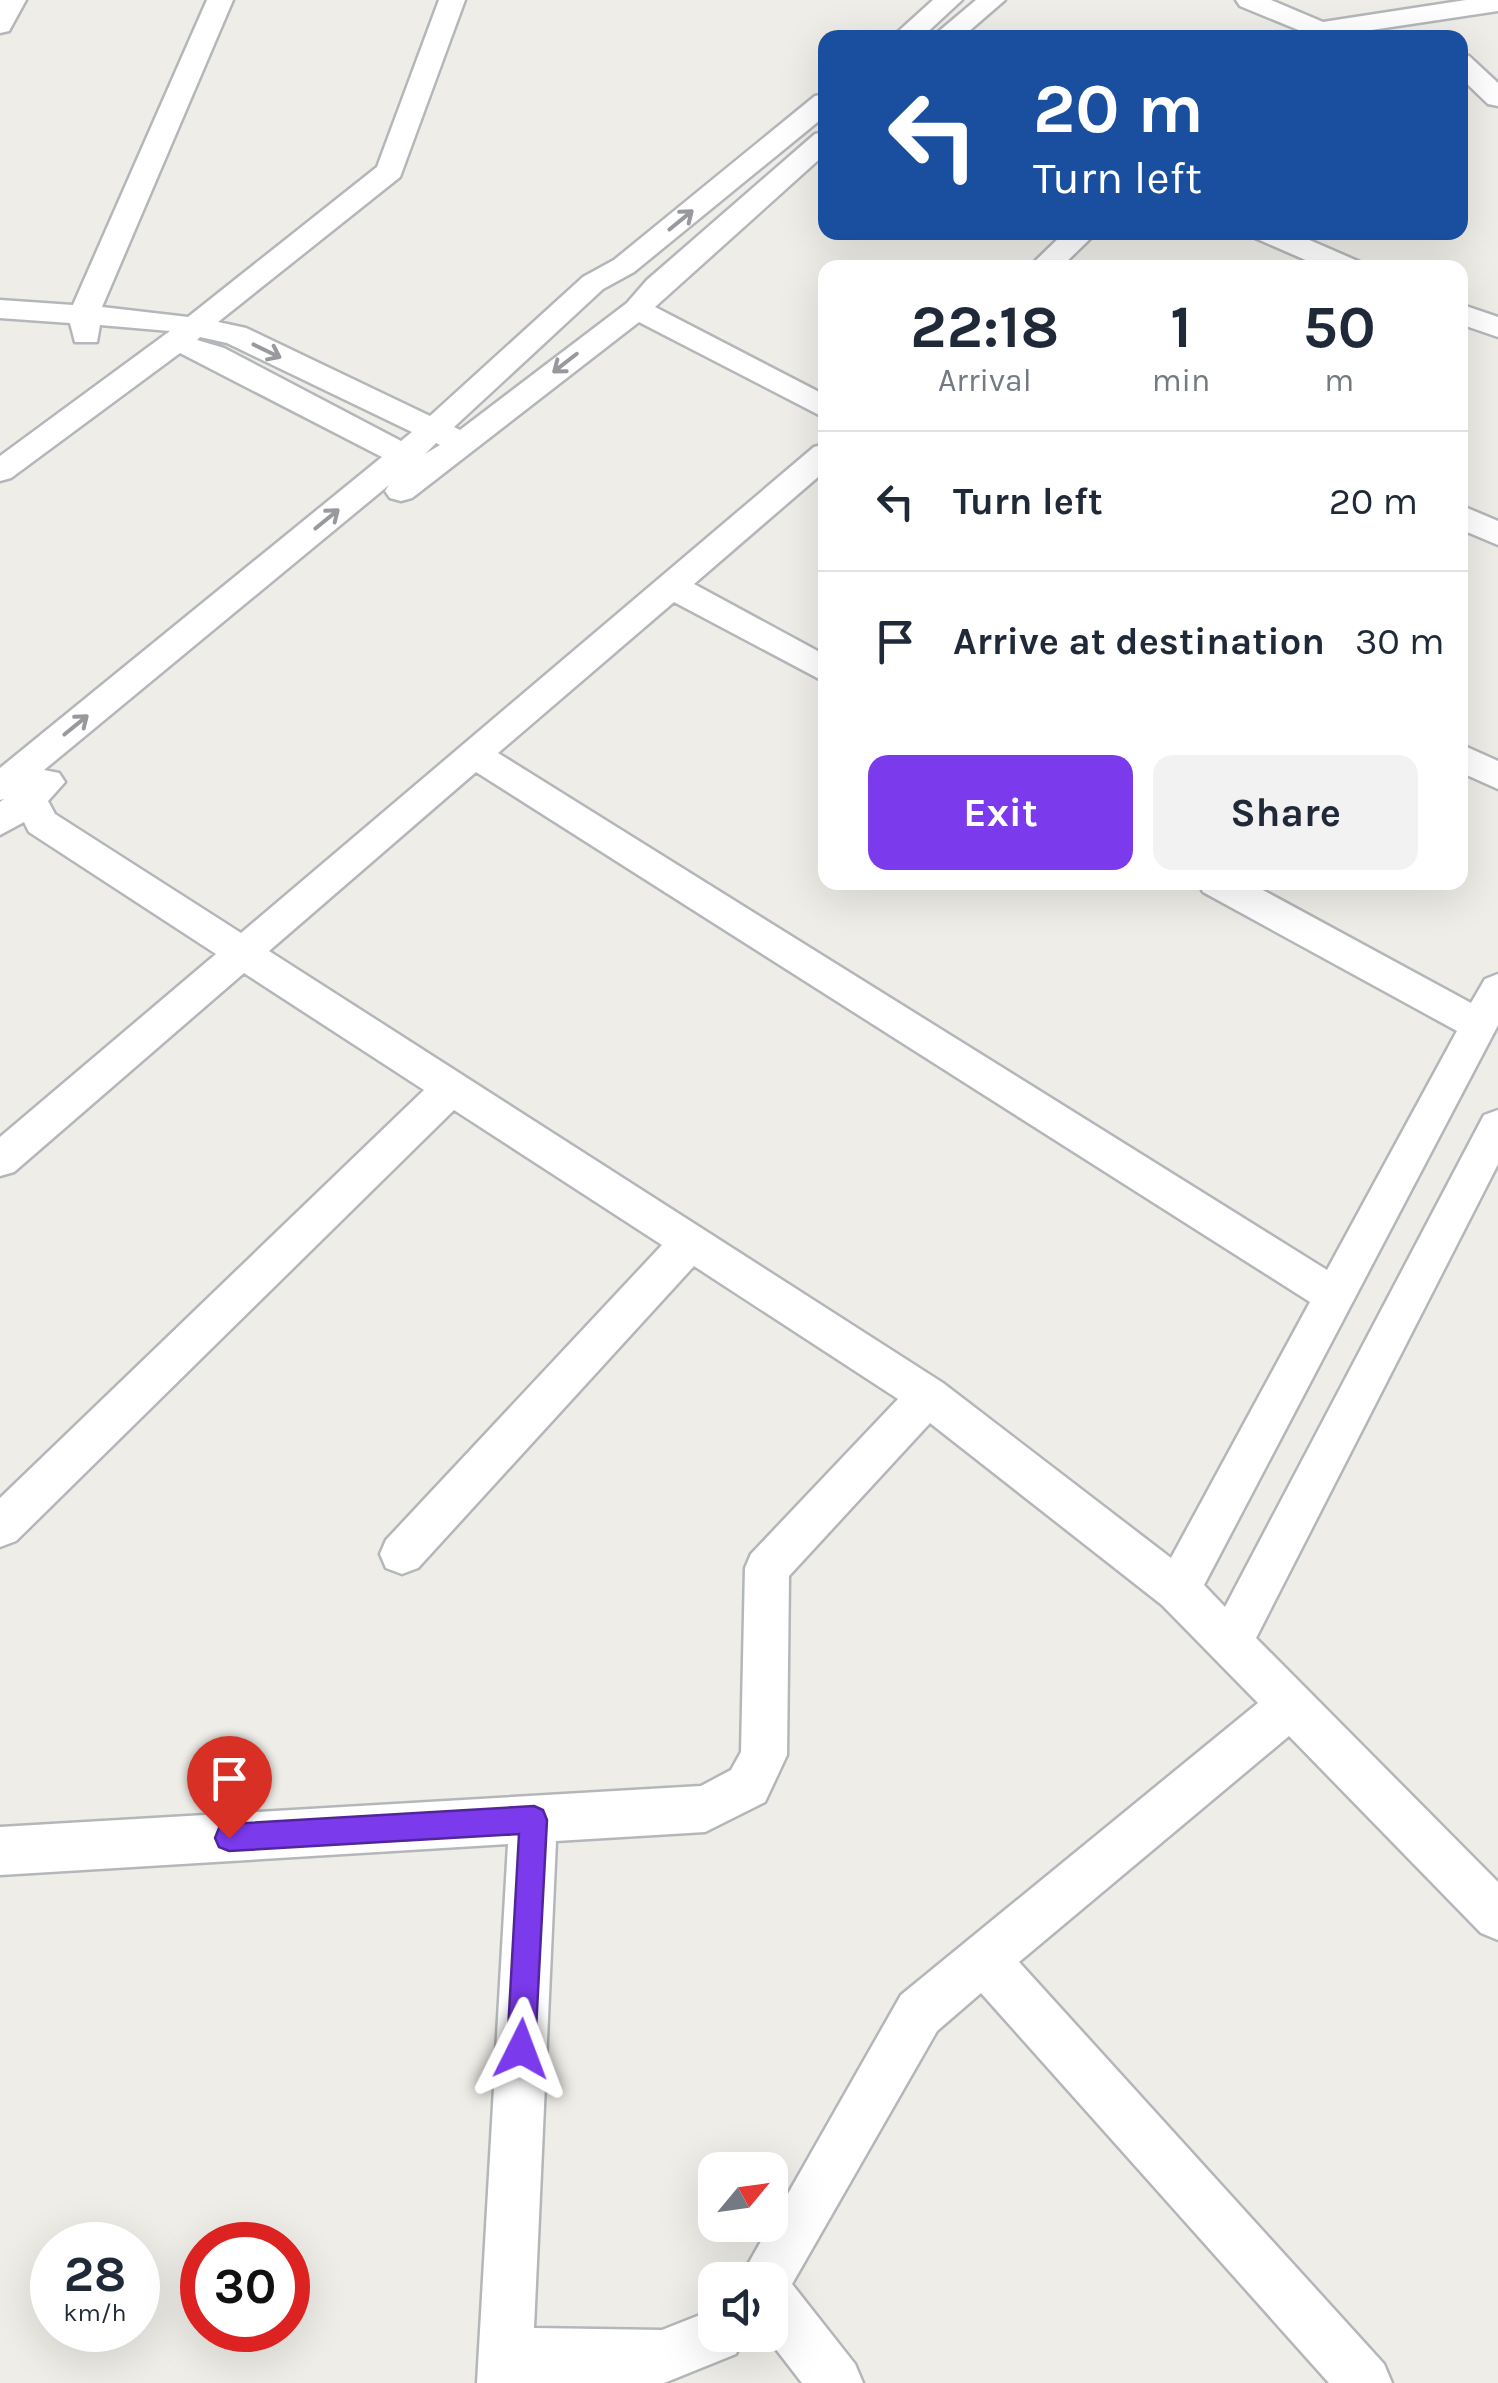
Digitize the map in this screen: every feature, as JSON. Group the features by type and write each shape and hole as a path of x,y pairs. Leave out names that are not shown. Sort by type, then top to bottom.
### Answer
{"street":[{"path":"0,24 13,0"},
{"path":"85,325 220,0"},
{"path":"0,471 186,334 390,171 452,0"},
{"path":"1249,0 1307,30"},
{"path":"1328,30 1401,8 1498,3"},
{"path":"918,30 965,4"},
{"path":"949,30 965,4"},
{"path":"1401,8 1425,30"},
{"path":"1468,70 1498,98"},
{"path":"416,462 432,430 592,283 624,266 818,108"},
{"path":"818,146 603,333 462,443 416,462 8,797 240,954 928,1396 1178,1590 1498,1916"},
{"path":"1051,260 1074,240"},
{"path":"1285,240 1331,260"},
{"path":"624,266 647,297 818,404"},
{"path":"0,309 85,325 234,335 462,443"},
{"path":"562,312 603,333"},
{"path":"1468,316 1498,328"},
{"path":"0,330 85,325"},
{"path":"186,334 214,355 416,462"},
{"path":"0,1160 818,460"},
{"path":"1468,520 1498,534"},
{"path":"672,587 818,666"},
{"path":"474,755 1335,1296"},
{"path":"1468,762 1498,776"},
{"path":"1178,1590 1489,1007 1233,890"},
{"path":"0,1527 450,1089"},
{"path":"1230,1643 1498,1126"},
{"path":"402,1554 689,1243"},
{"path":"0,1852 705,1810 748,1786 764,1756 767,1568 928,1396"},
{"path":"776,2262 919,2013 1290,1706"},
{"path":"534,1820 504,2369 662,2357 698,2345"},
{"path":"983,1958 1365,2383"},
{"path":"788,2322 836,2383"}],"route":[{"path":"229,1838 534,1820 521,2049"}]}
